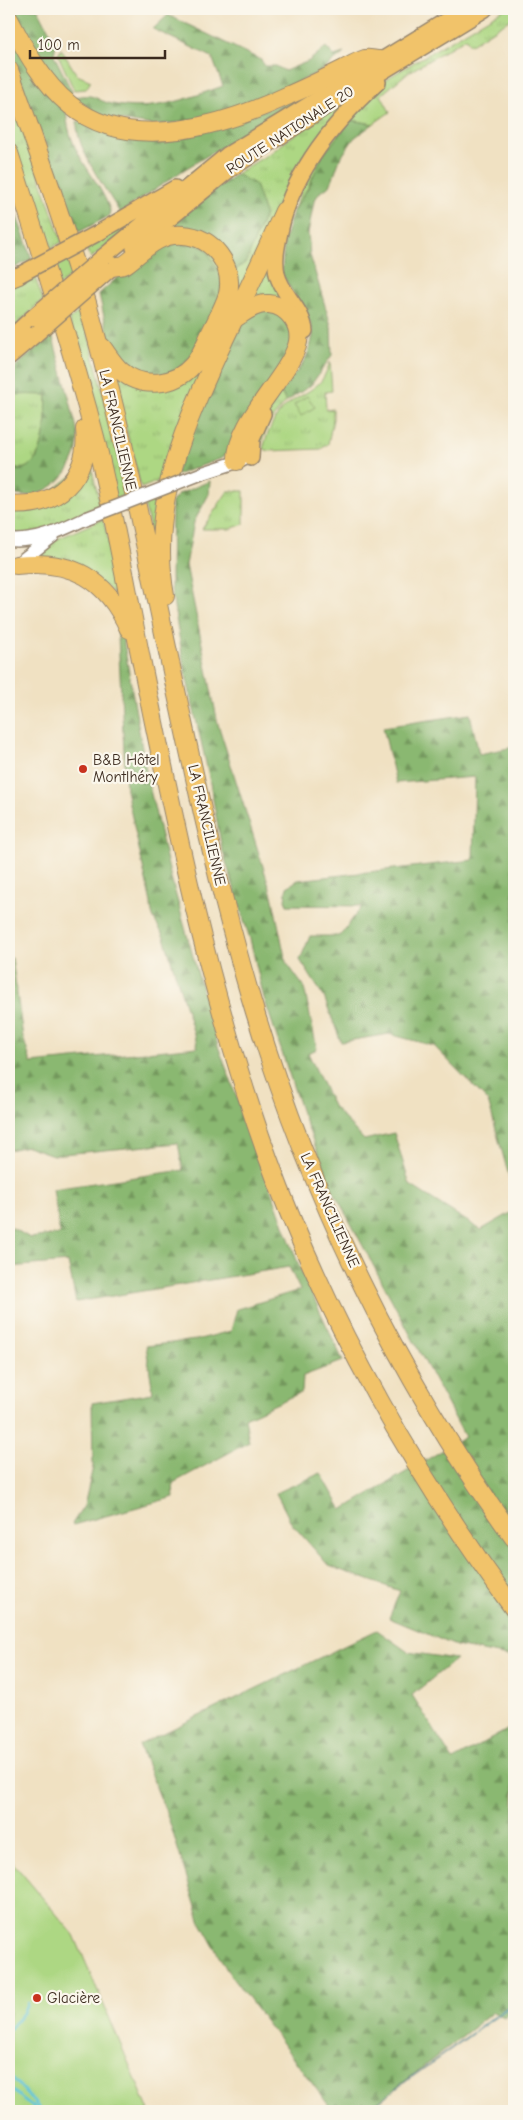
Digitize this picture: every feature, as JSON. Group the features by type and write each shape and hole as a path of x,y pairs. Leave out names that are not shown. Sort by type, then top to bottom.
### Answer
{"highway":[{"path":"9,19 45,79 70,105 97,121 121,129 145,132 162,133 180,130 246,112 288,96 364,59 388,61"},
{"name":"LA FRANCILIENNE","path":"9,70 76,266 97,339 119,429 204,818 236,946 256,1014 300,1142 352,1261 402,1360 453,1450 514,1538"},
{"name":"LA FRANCILIENNE","path":"9,153 49,278 94,436 110,504 186,870 225,1023 252,1108 286,1203 346,1336 393,1424 451,1519 514,1608"},
{"path":"169,655 173,638 164,589 162,550 169,484 183,434 284,211"},
{"path":"97,339 114,363 125,374 148,382 169,381 185,373 195,364 228,293 228,274 224,261 210,245 195,237 183,234 164,237 124,265 109,264"},
{"path":"234,320 255,306 264,304 277,306 293,318 297,328 298,339 293,355 241,441 244,460"},
{"path":"9,504 32,504 45,501 63,490 78,472 86,446 82,394"},
{"path":"12,567 38,563 56,564 72,569 94,581 110,597 122,614 130,631 134,653 142,661"}],"main road":[{"name":"ROUTE NATIONALE 20","path":"109,264 229,170 465,9"},
{"name":"ROUTE NATIONALE 20","path":"109,264 208,169 276,123 485,9"},
{"path":"244,460 258,423 298,362 304,350 306,340 303,319 281,286 277,273 276,249 284,211 305,169 322,142 388,61"},
{"path":"12,279 98,233 208,169"},
{"path":"9,339 32,318 109,264"},
{"path":"9,357 36,334 109,264"}],"street":[{"path":"12,567 56,533 87,518 203,473 244,460"},
{"path":"9,540 31,539 56,533"}],"green space":[{"path":"13,9 38,9 56,44 54,55 72,92 70,94 44,66"},
{"path":"504,9 514,9 514,17 470,45 466,38 406,74 381,95 390,112 373,124 351,120 293,211 313,163 375,89 391,76"},
{"path":"168,15 261,60 265,66 276,66 285,71 309,61 326,47 334,56 344,53 323,70 260,101 182,122 154,125 105,118 76,99 75,97 88,96 112,104 141,107 155,106 182,100 223,86 212,57 153,29"},
{"path":"9,32 66,111 72,140 110,210 109,216 79,232 9,53"},
{"path":"61,49 77,75 91,81 86,89 74,90 58,55"},
{"path":"9,86 62,242 48,250 9,138"},
{"path":"363,88 318,141 164,479 141,488 113,377 236,174 272,152 312,121"},
{"path":"310,94 185,169 120,213 92,168 78,132 77,121 118,138 164,142 187,137"},
{"path":"351,120 373,124 354,138 340,159 330,186 320,192 314,201 308,233 310,255 331,326 332,355 311,385 286,402 281,392 304,362 313,335 311,324 282,274 284,241 293,211 308,188 322,156"},
{"path":"236,174 255,184 265,214 246,262 232,273 220,248 161,234 176,219"},
{"path":"9,194 32,259 16,267 9,268"},
{"path":"126,225 129,228 91,258 85,247"},
{"path":"185,241 206,249 222,276 220,296 192,354 180,368 162,375 142,375 118,357 110,343 99,294 129,267 166,243"},
{"path":"270,254 285,301 249,299"},
{"path":"67,257 72,274 59,286 52,265"},
{"path":"35,277 43,300 9,332 9,288"},
{"path":"82,309 128,494 114,499 69,320"},
{"path":"269,309 289,319 293,346 232,450 220,459 176,475 188,433 226,353 243,323 253,313"},
{"path":"50,337 53,338 76,426 77,449 69,469 62,478 45,491 24,496 9,494 9,469 21,469 30,465 36,459 40,449 45,426 47,395 9,394 9,372"},
{"path":"330,362 332,391 325,392 326,410 333,409 333,419 328,444 321,449 268,451 263,448 269,430 278,414 287,405 318,384 323,378"},
{"path":"281,392 286,402 268,424 260,446 257,445 262,422"},
{"path":"9,394 47,394 45,425 40,449 30,465 21,469 9,469"},
{"path":"307,396 315,407 301,416 294,405"},
{"path":"90,461 100,505 44,529 21,534 9,533 9,510 26,512"},
{"path":"210,481 209,494 194,522 186,565 218,724 272,895 286,962 304,987 317,1049 308,1053 333,1106 364,1140 394,1133 410,1185 481,1230 514,1211 514,1659 513,1657 456,1646 389,1618 400,1591 329,1566 292,1524 276,1493 321,1473 342,1510 465,1437 332,1188 302,1113 264,998 250,939 222,849 208,772 184,666 171,588 172,502 179,494"},
{"path":"228,491 244,491 244,524 230,529 202,529"},
{"path":"161,496 155,550 144,503"},
{"path":"103,519 125,605 106,586 32,559 55,540"},
{"path":"117,617 122,632 147,777 170,874 218,1046 299,1266 343,1361 303,1376 302,1392 245,1418 249,1442 173,1483 174,1497 73,1525 84,1506 93,1467 92,1403 153,1393 146,1346 196,1340 231,1331 237,1309 300,1290 289,1267 76,1302 68,1262 9,1267 9,1226 30,1238 60,1234 53,1189 183,1170 178,1143 53,1155 27,1146 9,1150 9,958 12,958 23,1037 31,1063 198,1047 164,937 152,913 126,790"},
{"path":"470,714 479,754 514,747 514,1185 510,1180 488,1101 434,1046 389,1034 341,1042 324,997 300,960 310,936 340,936 362,906 287,905 285,899 287,887 298,880 473,860 475,777 396,783 383,727"},
{"path":"377,1630 408,1652 456,1659 412,1695 453,1760 514,1726 514,2011 504,2018 493,2012 372,2107 333,2111 227,1970 201,1923 168,1817 139,1745"},
{"path":"9,1858 74,1935 149,2111 9,2111"}],"water":[{"path":"514,2002 514,2004 365,2111"}],"waterway":[{"path":"9,2030 23,2013 27,2003"},
{"path":"9,2074 42,2111"},
{"path":"9,2088 39,2111"}],"place":[{"name":"B&B Hôtel Montlhéry","path":"83,769"},
{"name":"Glacière","path":"37,1998"}]}
